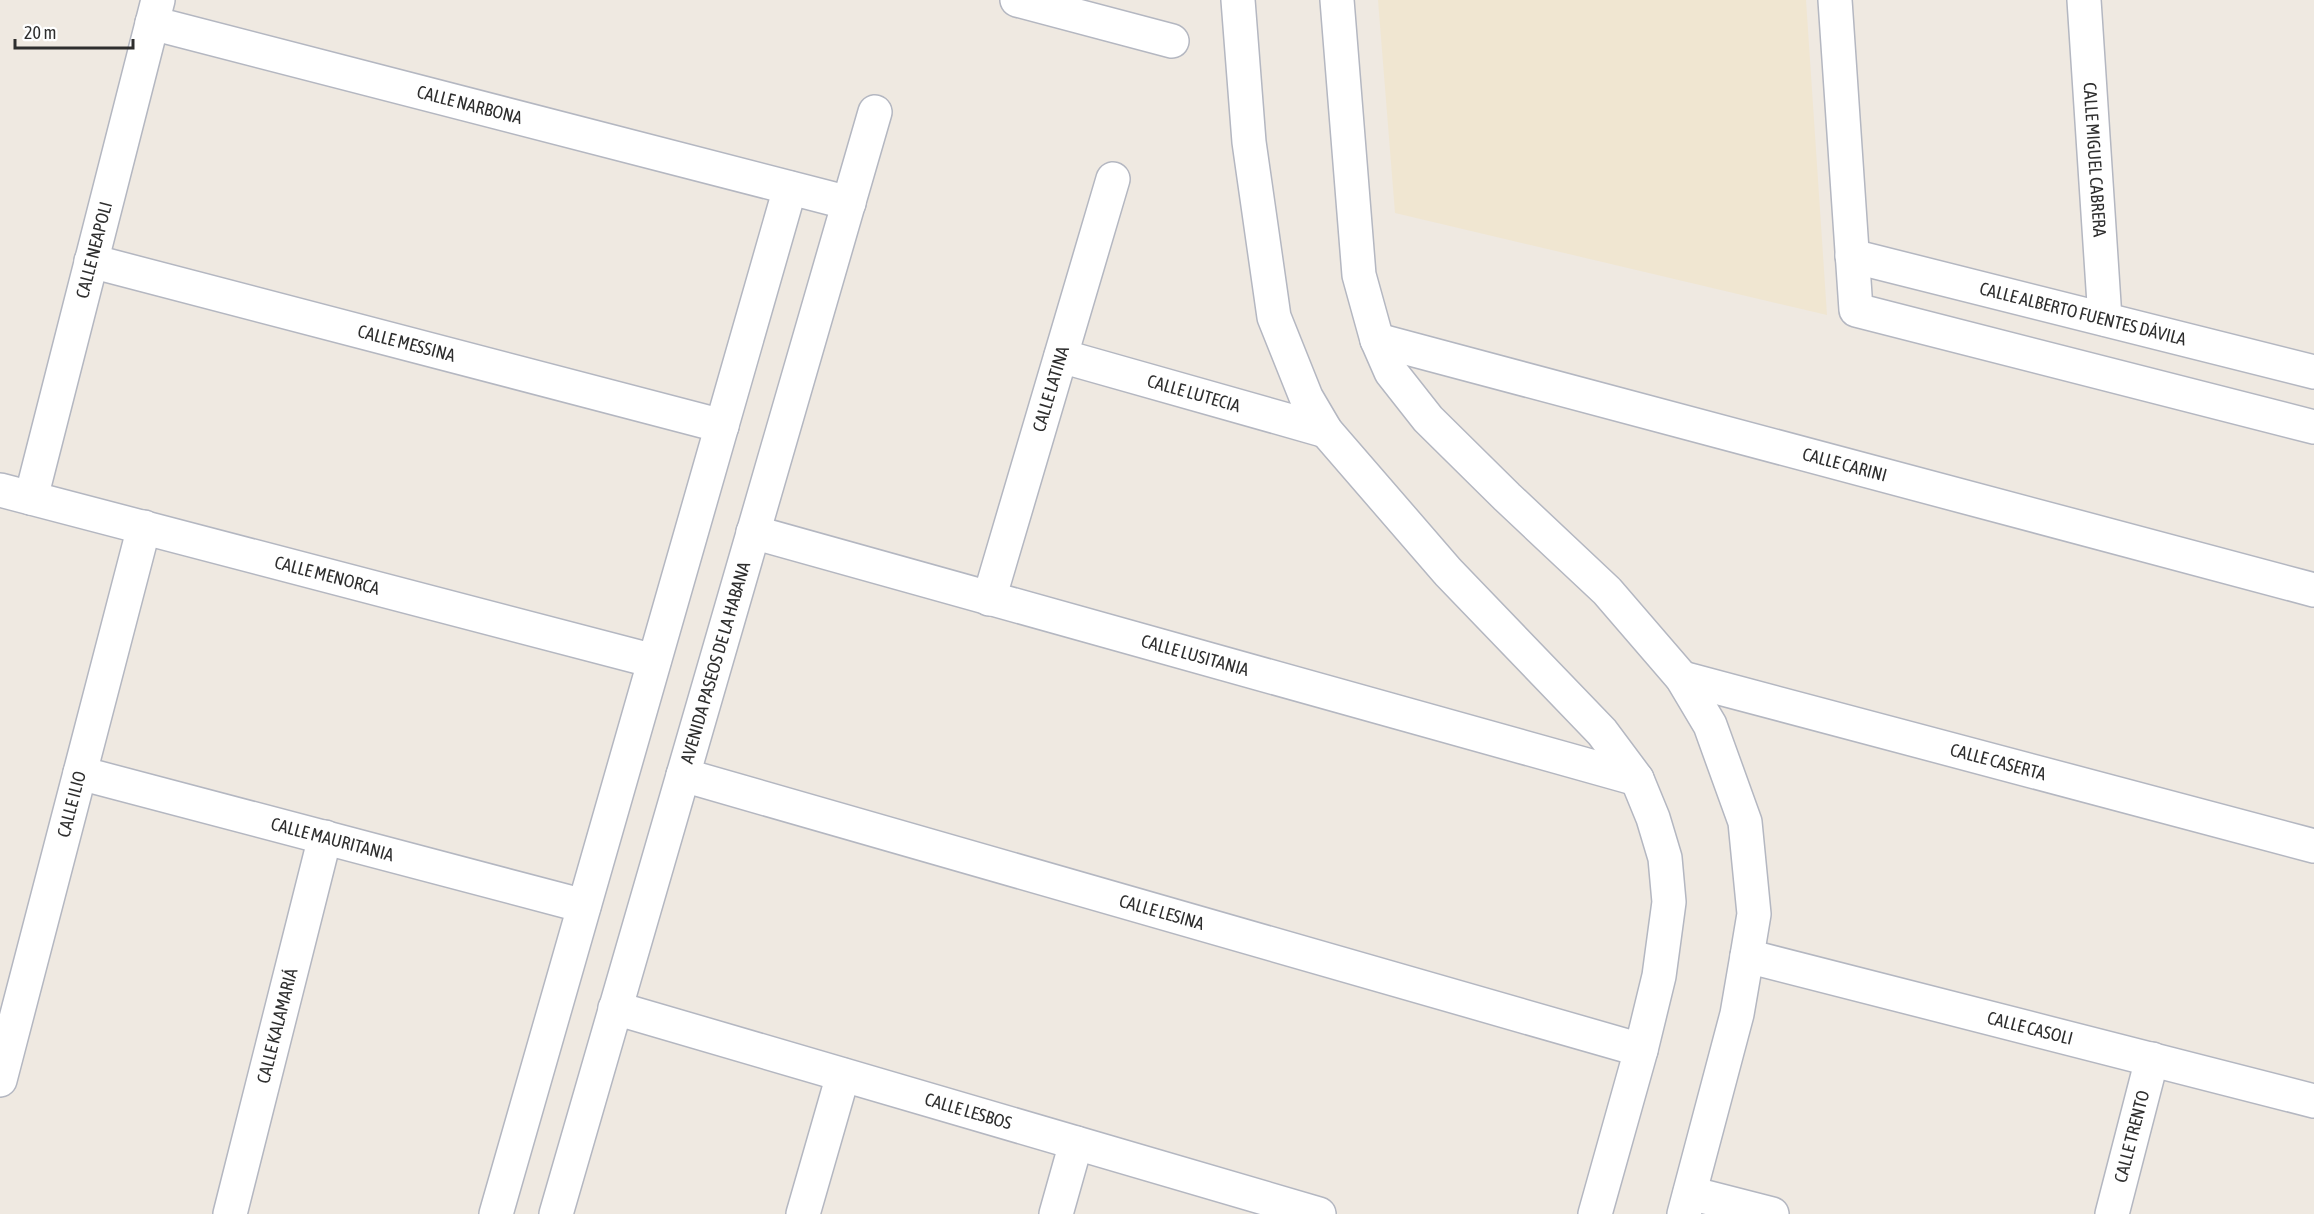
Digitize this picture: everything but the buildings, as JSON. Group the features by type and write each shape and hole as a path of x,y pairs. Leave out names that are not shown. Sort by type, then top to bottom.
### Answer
{"street":[{"path":"1017,0 1063,6 1173,41"},
{"path":"1238,0 1249,142 1275,317 1306,398 1326,431 1448,572 1602,732 1637,779 1653,818 1665,858 1669,902 1659,976 1641,1050 1595,1214"},
{"path":"1337,0 1359,276 1377,340 1391,372 1428,419 1607,591 1682,678 1710,725 1745,822 1754,914 1748,956 1737,1014 1687,1203 1772,1214"},
{"path":"1835,0 1856,310 2314,428"},
{"name":"CALLE MIGUEL CABRERA","path":"2084,0 2105,319"},
{"name":"CALLE NARBONA","path":"155,11 849,203"},
{"name":"CALLE NEAPOLI","path":"15,494 91,261 155,11"},
{"name":"AVENIDA PASEOS DE LA HABANA","path":"556,1214 875,112"},
{"name":"CALLE LATINA","path":"989,599 1113,179"},
{"path":"496,1214 789,188"},
{"name":"CALLE ALBERTO FUENTES DÁVILA","path":"1852,256 2314,372"},
{"name":"CALLE MESSINA","path":"91,261 722,426"},
{"name":"CALLE CARINI","path":"1377,340 2314,590"},
{"name":"CALLE LUTECIA","path":"1061,356 1326,431"},
{"name":"CALLE MENORCA","path":"15,494 654,661"},
{"name":"CALLE ILIO","path":"0,1080 144,527"},
{"name":"CALLE LUSITANIA","path":"753,532 1637,779"},
{"name":"CALLE CASERTA","path":"1682,678 2314,846"},
{"name":"CALLE MAURITANIA","path":"80,772 584,906"},
{"name":"CALLE LESINA","path":"683,775 1641,1050"},
{"name":"CALLE KALAMARIÁ","path":"230,1214 325,837"},
{"name":"CALLE CASOLI","path":"1748,956 2314,1101"},
{"name":"CALLE LESBOS","path":"615,1008 1315,1213"},
{"name":"CALLE TRENTO","path":"2112,1214 2152,1059"},
{"path":"803,1214 843,1075"},
{"path":"1056,1214 1076,1143"}],"shaded area":[{"path":"1378,0 1806,0 1827,315 1395,213"}]}
